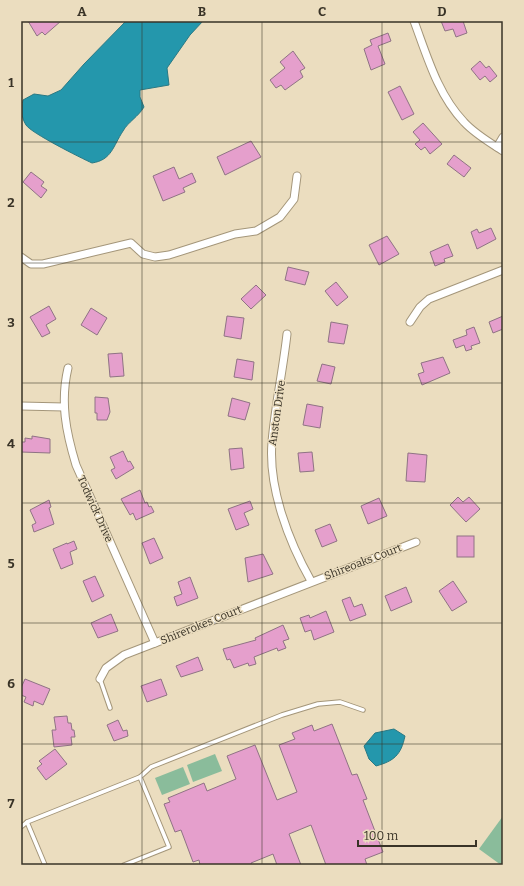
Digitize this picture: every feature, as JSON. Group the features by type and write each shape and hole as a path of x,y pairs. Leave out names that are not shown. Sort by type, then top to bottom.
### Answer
{"street":[{"path":"414,21 442,91 451,107 479,136 500,149 503,137"},
{"path":"21,257 31,264 43,264 131,243 143,254 155,257 169,255 235,234 256,231 280,217 294,198 296,176"},
{"path":"410,322 420,307 429,299 503,270"},
{"name":"Anston Drive","path":"286,334 284,362 271,443 273,483 283,516 311,581"},
{"name":"Todwick Drive","path":"68,368 64,386 64,407 67,436 76,465 155,643"},
{"path":"21,406 64,407"},
{"name":"Shireoaks Court","path":"311,581 416,542"},
{"name":"Shirerokes Court","path":"100,679 106,668 117,659 311,581"}],"lane":[{"path":"100,679 110,708"},
{"path":"21,827 27,822 140,776 151,767 282,715 318,704 340,702 363,710"},
{"path":"124,865 169,847 140,776"},
{"path":"27,822 45,865"}],"green space":[{"path":"215,754 222,771 193,782 187,765"},
{"path":"183,767 190,784 162,795 155,778"},
{"path":"503,816 503,865 501,865 479,849"}],"water":[{"path":"126,21 203,21 190,35 167,68 169,85 140,90 140,97 144,107 125,128 108,156 92,163 30,129 24,122 22,116 23,100 34,94 48,96 61,90"},
{"path":"394,729 405,736 399,753 388,762 376,766 369,759 364,746 375,733"}],"building":[{"path":"28,21 61,21 45,35 42,32 37,36"},
{"path":"441,21 463,21 467,33 456,37 453,29 445,31"},
{"path":"388,33 391,41 378,46 385,64 371,70 364,49 372,45 370,40"},
{"path":"293,51 305,68 300,71 303,77 285,90 281,85 276,88 270,80 285,68 280,62"},
{"path":"480,61 486,68 489,66 497,76 490,82 485,76 480,80 471,69"},
{"path":"400,86 414,114 402,120 388,92"},
{"path":"423,123 442,144 430,154 425,147 421,150 415,144 420,140 413,132"},
{"path":"251,141 261,157 225,175 217,157"},
{"path":"454,155 471,168 464,177 447,164"},
{"path":"174,167 179,179 192,173 196,182 183,188 185,192 163,201 153,176"},
{"path":"31,172 44,182 41,186 47,190 41,198 23,182"},
{"path":"491,228 496,239 477,249 471,232 477,229 479,233"},
{"path":"387,236 399,254 379,265 369,245"},
{"path":"448,244 453,256 444,259 445,262 435,266 430,252"},
{"path":"288,267 309,272 305,285 285,280"},
{"path":"336,282 348,297 337,306 325,291"},
{"path":"256,285 266,295 251,309 241,299"},
{"path":"49,306 56,319 46,325 50,333 42,337 30,317"},
{"path":"91,308 107,318 97,335 81,325"},
{"path":"227,316 244,318 241,339 224,336"},
{"path":"503,316 503,329 493,333 489,322"},
{"path":"331,322 348,325 344,344 328,342"},
{"path":"474,327 480,343 471,346 472,349 466,351 464,345 456,348 453,340 467,335 466,330"},
{"path":"122,353 124,376 110,377 108,354"},
{"path":"443,357 450,373 422,385 418,374 424,372 421,363"},
{"path":"237,359 254,362 252,380 234,377"},
{"path":"322,364 335,367 331,384 317,381"},
{"path":"95,397 108,398 110,412 107,420 97,420 97,413 95,413"},
{"path":"232,398 250,403 245,420 228,416"},
{"path":"307,404 323,407 320,428 303,425"},
{"path":"32,436 50,439 50,453 21,452 21,442 25,442 25,438 32,439"},
{"path":"242,448 244,468 231,470 229,449"},
{"path":"123,451 128,462 130,461 134,468 116,479 111,470 115,468 110,457"},
{"path":"312,452 314,471 300,472 298,453"},
{"path":"408,453 427,455 425,482 406,481"},
{"path":"140,490 145,503 147,502 149,507 151,506 154,512 136,520 133,513 130,515 121,499"},
{"path":"458,497 463,502 469,497 480,509 466,522 450,505"},
{"path":"379,498 387,516 368,524 361,506"},
{"path":"49,500 51,507 49,508 54,524 34,532 32,525 36,523 30,510"},
{"path":"250,501 253,509 244,513 249,525 236,530 228,509"},
{"path":"330,524 337,541 322,547 315,530"},
{"path":"457,536 474,536 474,557 457,557"},
{"path":"154,538 163,558 150,564 142,543"},
{"path":"74,541 77,549 70,552 73,564 61,569 53,549"},
{"path":"263,554 273,574 248,582 245,558"},
{"path":"95,576 104,596 92,602 83,581"},
{"path":"190,577 198,598 177,606 174,597 182,594 178,582"},
{"path":"453,581 467,602 452,611 439,591"},
{"path":"406,587 412,602 391,611 385,596"},
{"path":"350,597 354,607 362,604 366,615 350,621 342,600"},
{"path":"326,611 334,632 314,640 311,630 305,632 300,618 309,615 310,618"},
{"path":"111,614 118,631 98,638 91,623"},
{"path":"283,625 289,639 283,641 286,648 278,651 277,648 254,657 256,664 249,666 248,663 234,668 230,659 227,660 223,649 256,640 255,638"},
{"path":"198,657 203,670 181,677 176,666"},
{"path":"25,679 50,689 43,705 34,701 33,706 24,702 26,697 21,695 21,688"},
{"path":"161,679 167,695 147,702 141,686"},
{"path":"67,716 68,723 71,723 72,730 74,730 75,737 71,737 72,745 54,747 52,730 56,730 54,717"},
{"path":"118,720 123,731 127,730 128,736 114,741 107,725"},
{"path":"332,724 352,775 357,774 367,799 363,800 383,852 365,859 367,865 326,865 311,825 289,834 301,865 277,865 273,854 251,863 252,865 200,865 199,860 193,862 181,830 175,832 164,804 170,802 168,798 204,783 207,791 236,779 227,756 255,745 277,800 297,792 279,745 295,739 292,733 312,725 314,731"},
{"path":"55,749 67,764 46,780 37,768 42,764 39,761"}]}
